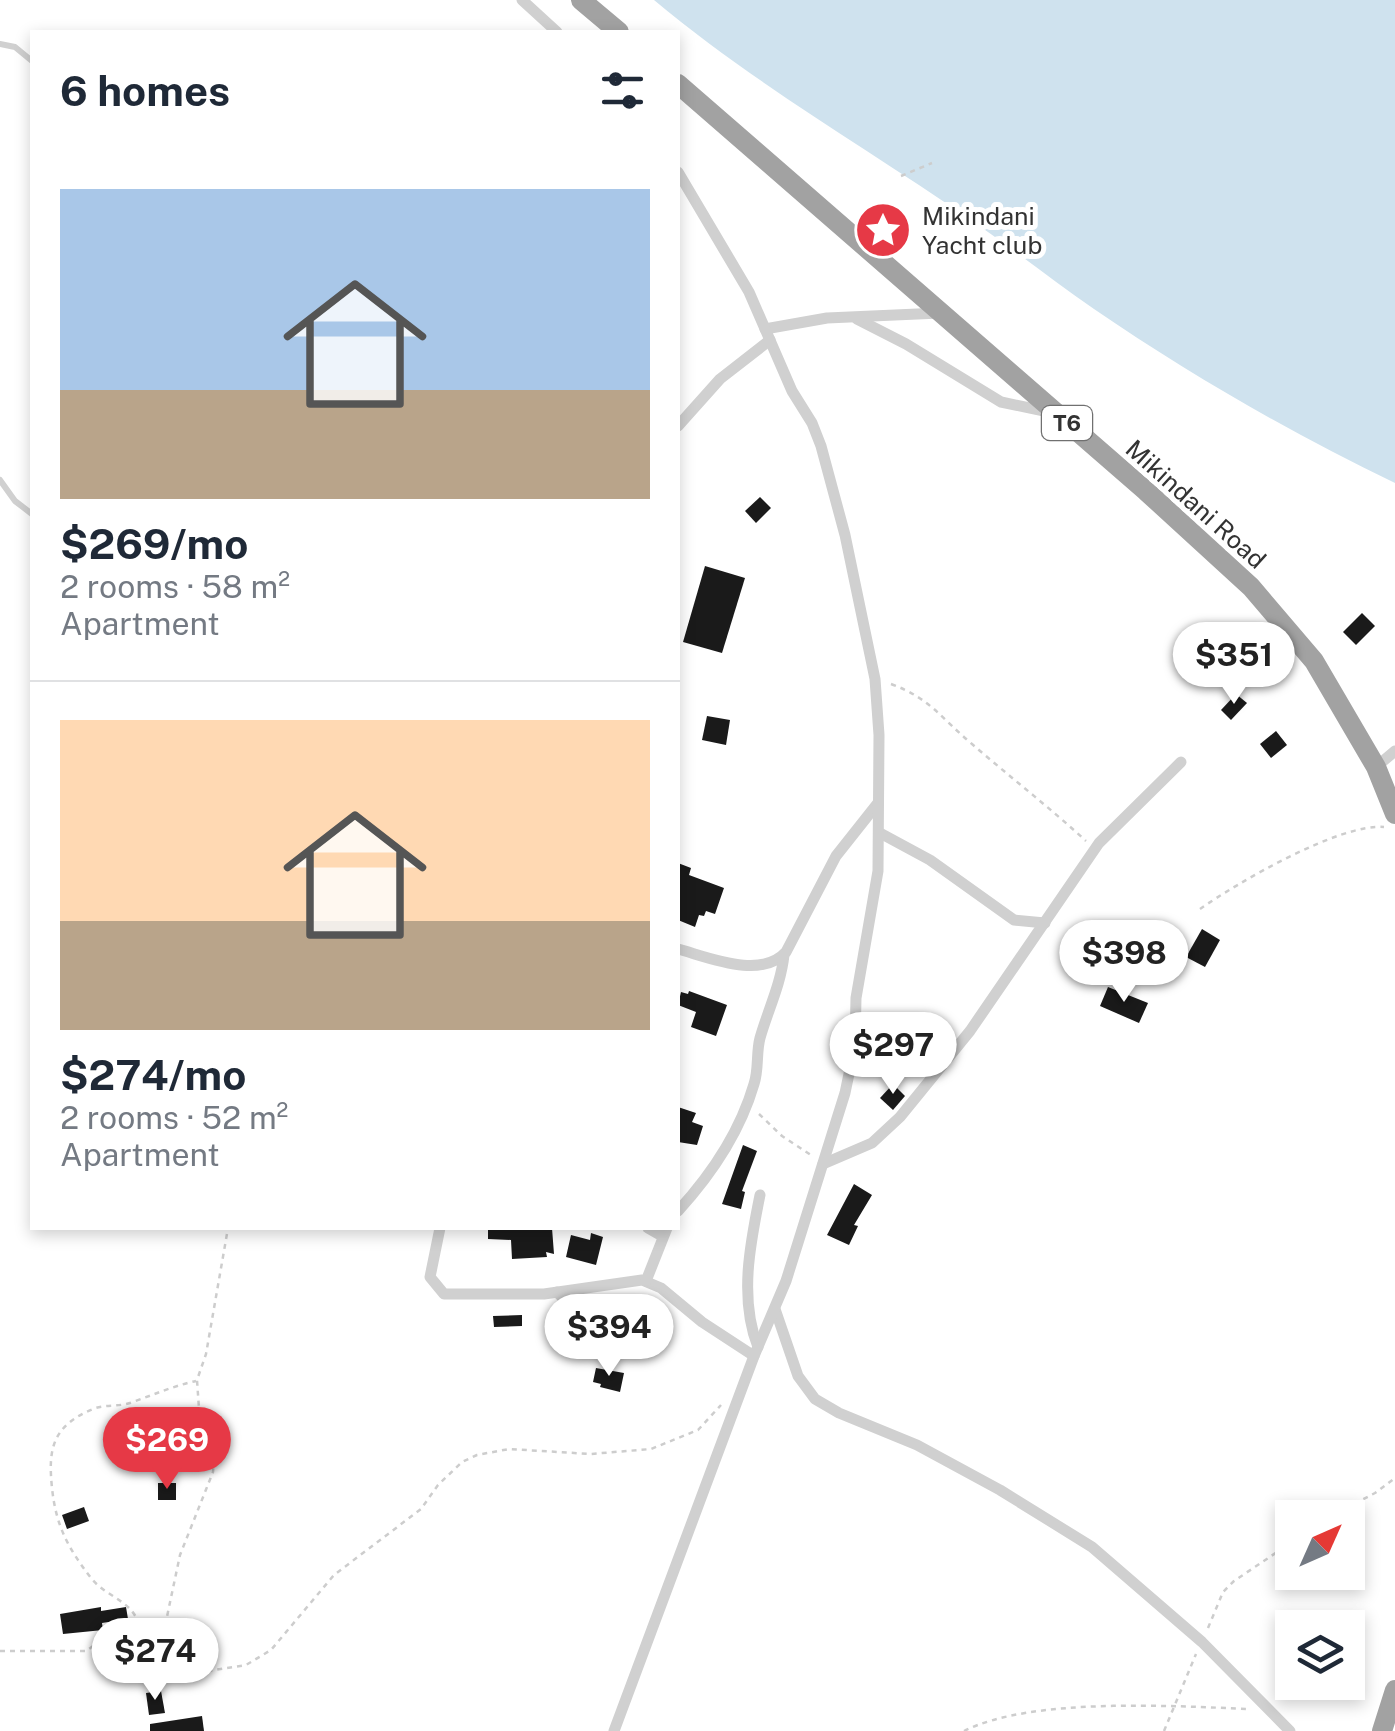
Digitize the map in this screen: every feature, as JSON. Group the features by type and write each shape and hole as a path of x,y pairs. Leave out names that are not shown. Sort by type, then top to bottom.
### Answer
{"highway":[{"path":"582,0 617,30"},
{"name":"Mikindani Road","path":"680,86 1146,491 1272,610 1314,662 1376,767 1395,814"},
{"path":"1382,1731 1395,1690"}],"street":[{"path":"522,0 555,30"},
{"path":"614,1731 756,1352 776,1309 845,1092 855,1045 856,998 878,871 880,833 875,679 828,468 812,422 792,392 733,262 680,175"},
{"path":"680,424 768,334 827,318 940,313"},
{"path":"857,319 1001,402 1056,414"},
{"path":"1376,767 1395,751"},
{"path":"823,1164 872,1144 900,1117 970,1031 1094,849 1181,762"},
{"path":"680,1210 704,1183 747,1103 784,954 836,856 878,803"},
{"path":"880,833 930,860 1006,916 1045,924"},
{"path":"680,949 745,965 773,962 784,954"},
{"path":"756,1352 748,1319 748,1273 760,1195"},
{"path":"440,1230 430,1278 444,1294 558,1292 623,1280 646,1281 661,1288 702,1322 756,1352"},
{"path":"646,1281 664,1232"},
{"path":"558,1292 589,1324 612,1358"},
{"path":"776,1309 798,1376 815,1399 839,1414 918,1445 1057,1525 1116,1566 1202,1642 1290,1731"}],"lane":[{"path":"0,44 15,47 30,60"},
{"path":"0,480 15,501 30,512"}],"path":[{"path":"901,176 932,163"},
{"path":"875,679 912,692 931,704 969,742 1035,794 1094,849"},
{"path":"1200,909 1244,878 1356,828 1395,828"},
{"path":"747,1103 782,1136 823,1164"},
{"path":"161,1646 180,1555 214,1464 200,1419 198,1380 228,1230"},
{"path":"139,1628 130,1606 92,1580 56,1522 50,1445 59,1432 92,1410 126,1405 159,1390 198,1380"},
{"path":"0,1651 79,1652 95,1647 122,1626 132,1624 186,1665 200,1670 237,1667 271,1650 334,1576 416,1513 462,1462 509,1449 591,1454 651,1449 698,1430 726,1399"},
{"path":"1362,1500 1395,1478"},
{"path":"1164,1731 1223,1592 1275,1553"},
{"path":"964,1731 996,1717 1058,1710 1174,1706 1268,1710"}],"water":[{"path":"654,0 1395,0 1395,483 1279,423 1130,333 971,220 770,87"}],"building":[{"path":"760,497 771,508 756,523 745,511"},
{"path":"705,566 745,578 722,653 683,642"},
{"path":"1362,613 1375,626 1356,645 1343,632"},
{"path":"1236,694 1247,703 1231,720 1221,710"},
{"path":"707,716 730,720 726,745 702,740"},
{"path":"1276,731 1287,745 1271,758 1260,744"},
{"path":"680,864 691,868 689,875 724,888 715,914 706,911 704,916 699,915 695,927 680,921"},
{"path":"1135,926 1164,946 1157,959 1147,953 1138,965 1129,958 1136,947 1125,940"},
{"path":"1202,929 1220,940 1205,967 1186,957"},
{"path":"1108,987 1148,1003 1139,1023 1100,1006"},
{"path":"689,991 727,1005 716,1036 691,1027 696,1012 680,1006 681,992"},
{"path":"922,1050 933,1061 920,1077 908,1064"},
{"path":"893,1084 905,1096 893,1110 880,1098"},
{"path":"680,1108 696,1113 692,1122 703,1126 697,1145 680,1142"},
{"path":"743,1145 757,1151 742,1191 745,1192 741,1209 722,1204"},
{"path":"854,1184 872,1195 854,1225 858,1226 849,1245 827,1235"},
{"path":"488,1230 552,1230 554,1254 512,1259 511,1240 488,1239"},
{"path":"591,1233 603,1237 596,1265 566,1257 571,1235 590,1240"},
{"path":"522,1315 522,1326 494,1327 493,1316"},
{"path":"596,1368 624,1373 620,1392 593,1382"},
{"path":"158,1483 176,1483 176,1500 158,1500"},
{"path":"84,1507 89,1521 67,1529 62,1515"},
{"path":"101,1607 101,1611 126,1607 128,1619 102,1623 103,1630 63,1634 60,1614"},
{"path":"161,1691 165,1713 149,1715 146,1693"},
{"path":"202,1716 204,1731 150,1731 150,1724"}],"place":[{"name":"Mikindani Yacht club","path":"883,230"}]}
